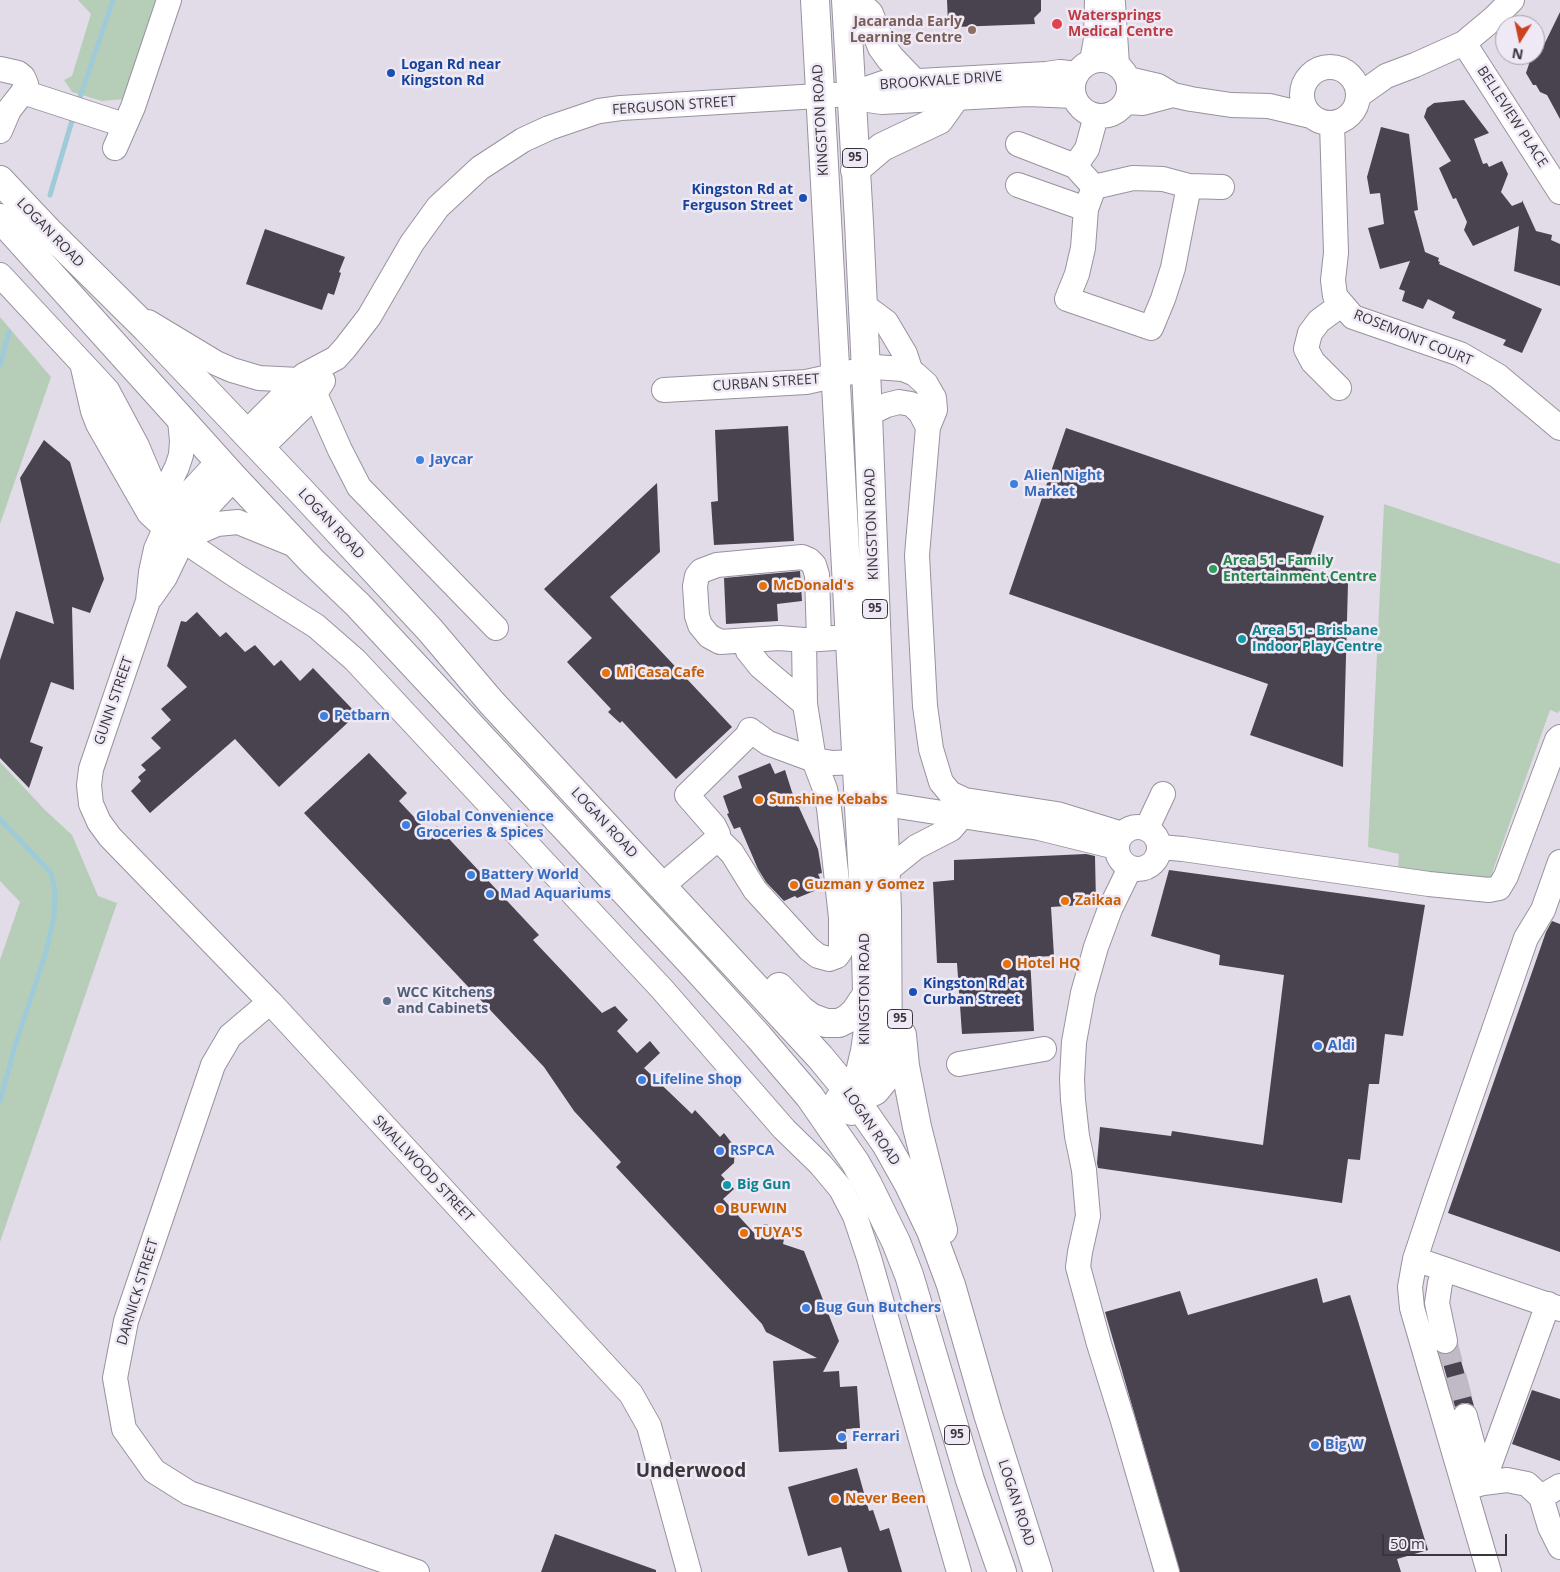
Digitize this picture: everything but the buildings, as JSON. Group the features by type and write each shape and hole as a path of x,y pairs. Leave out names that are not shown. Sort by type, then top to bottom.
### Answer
{"main road":[{"name":"KINGSTON ROAD","path":"815,0 858,762 871,802 885,872 864,915 887,1069 882,1083 876,1090 867,1095 854,1098 866,1043 868,994 864,915 871,802 868,414 846,0"},
{"path":"854,0 870,14 882,47 913,82"},
{"path":"855,170 882,147 939,120 954,99"},
{"name":"LOGAN ROAD","path":"0,180 56,240 127,309 430,630 491,702 820,1057 854,1098 886,1144 909,1185 931,1231 951,1285 988,1414 1038,1572"},
{"name":"LOGAN ROAD","path":"0,218 114,343 180,420 300,547 358,605 684,955 758,1036 810,1097 855,1162 883,1214 909,1275 970,1480 1002,1572"},
{"path":"226,469 253,441"},
{"name":"95","path":"864,915 896,945 905,1066 917,1127 938,1205 951,1285"},
{"path":"727,956 761,972 774,982 801,1010 822,1022 835,1024 847,1019 868,994"},
{"path":"810,1097 833,1100 854,1098"},
{"name":"95","path":"854,1098 852,1125 855,1162"}],"street":[{"path":"115,148 133,107 170,0"},
{"path":"1097,0 1096,39 1081,77 1082,110 1096,116 1113,114 1124,82 1112,0"},
{"path":"1354,85 1415,65 1464,42 1494,18 1512,0"},
{"name":"BELLEVIEW PLACE","path":"1464,42 1560,192"},
{"path":"1081,77 1101,60 1109,61 1124,82 1158,86 1173,95 1231,105 1269,106 1321,119 1344,119 1352,113 1356,105 1354,85 1340,68 1322,67 1313,72 1302,87 1269,106"},
{"path":"0,69 18,73 23,77 26,84 14,91 9,110 0,131"},
{"name":"BROOKVALE DRIVE","path":"851,94 883,83 1060,72 1081,77"},
{"name":"BROOKVALE DRIVE","path":"851,94 876,102 1028,94 1081,77"},
{"path":"1302,87 1303,104 1321,119"},
{"path":"14,91 124,125"},
{"name":"FERGUSON STREET","path":"253,441 307,387 311,370 336,358 364,326 412,243 438,207 480,168 523,140 576,118 599,111 620,108 851,94"},
{"path":"1075,166 1087,149 1096,116"},
{"name":"ROSEMONT COURT","path":"1321,119 1336,253 1333,280 1335,296 1343,307 1353,317 1460,354 1498,376 1560,428"},
{"path":"1018,144 1075,166 1090,198 1083,248 1077,274 1067,299 1151,328 1173,268 1189,186"},
{"path":"1018,185 1090,198 1133,178 1163,179 1189,186 1222,187"},
{"path":"0,275 82,364 93,411 101,430 145,508 156,520 217,524 238,522 300,547"},
{"path":"863,305 886,322 905,354 911,372 926,384 934,398 935,410 928,427 917,554 925,706 931,749 941,782 956,797 975,803 1057,814 1119,841"},
{"path":"1338,388 1306,367 1306,349 1310,333 1319,321 1334,310 1343,307"},
{"path":"127,309 224,367 259,378 307,387 359,486 496,628"},
{"name":"CURBAN STREET","path":"664,390 798,383 835,377 866,368 891,367 911,372"},
{"path":"868,414 887,405 906,402 916,407 928,427"},
{"path":"170,520 177,466 181,455 180,420"},
{"name":"GUNN STREET","path":"91,804 88,785 91,769 148,601 165,577 170,520 182,499 226,469"},
{"path":"170,520 235,575 316,626 355,660 662,989 784,1129 821,1165 841,1189 855,1216 869,1258 960,1572"},
{"path":"717,838 732,853 755,890 818,956 829,959 837,956 864,915 829,808 825,788 814,760 805,704 812,639 817,575 814,565 802,557 719,565 701,571 697,576 695,586 697,616 700,625 709,636 720,642 779,638 812,639 850,637"},
{"path":"737,642 748,651 760,666 805,704"},
{"path":"662,886 716,840 718,834 714,826 686,795 747,736 750,730 768,743 814,760 833,763 858,762"},
{"path":"1163,794 1153,838 1159,854 1151,866 1137,870 1130,868 1120,860 1119,841 1133,827 1140,826 1153,838 1182,848 1429,884 1489,890 1499,888 1506,876 1557,740 1560,737"},
{"path":"871,802 1119,841"},
{"name":"SMALLWOOD STREET","path":"91,804 98,822 110,837 270,1002 631,1394 649,1426 689,1572"},
{"path":"885,872 916,847 952,829 963,815"},
{"path":"1474,1486 1412,1308 1410,1287 1415,1259 1526,938 1543,910 1560,862"},
{"path":"1130,868 1110,908 1096,947 1083,993 1074,1042 1073,1100 1077,1136 1084,1170 1088,1216 1078,1267 1096,1335 1167,1572"},
{"name":"DARNICK STREET","path":"270,1002 230,1036 213,1065 126,1321 115,1378 124,1429 154,1471 189,1493 417,1572"},
{"path":"959,1064 1044,1049"},
{"path":"1415,1259 1554,1307 1474,1486"},
{"path":"1444,1341 1437,1303 1440,1283 1445,1270"},
{"path":"1464,1416 1489,1572"},
{"path":"1474,1486 1507,1480 1527,1484 1550,1492 1550,1527 1560,1547"}],"green space":[{"path":"78,0 158,0 125,99 102,101 72,92 64,80 72,76 91,14"},
{"path":"0,317 51,377 0,524"},
{"path":"1384,504 1560,564 1560,710 1558,713 1550,710 1491,880 1398,869 1399,854 1368,847"},
{"path":"0,762 45,810 72,835 98,896 117,903 0,1242 0,960 20,902 0,881"}],"waterway":[{"path":"78,103 113,0"},
{"path":"50,195 74,114"},
{"path":"0,365 9,332"},
{"path":"0,819 51,873 55,890 54,917 45,955 15,1046 0,1101"}],"tunnel":[{"path":"1445,1341 1465,1416"}],"place":[{"name":"Watersprings Medical Centre","path":"1057,24"},
{"name":"Jacaranda Early Learning Centre","path":"972,30"},
{"name":"Logan Rd near Kingston Rd","path":"391,73"},
{"name":"Kingston Rd at Ferguson Street","path":"803,198"},
{"name":"Jaycar","path":"420,460"},
{"name":"Alien Night Market","path":"1014,484"},
{"name":"Area 51 - Family Entertainment Centre","path":"1213,569"},
{"name":"McDonald's","path":"763,586"},
{"name":"Area 51 - Brisbane Indoor Play Centre","path":"1242,639"},
{"name":"Mi Casa Cafe","path":"606,673"},
{"name":"Petbarn","path":"324,716"},
{"name":"Sunshine Kebabs","path":"759,800"},
{"name":"Global Convenience Groceries & Spices","path":"406,825"},
{"name":"Battery World","path":"471,875"},
{"name":"Guzman y Gomez","path":"794,885"},
{"name":"Mad Aquariums","path":"490,894"},
{"name":"Zaikaa","path":"1065,901"},
{"name":"Hotel HQ","path":"1007,964"},
{"name":"Kingston Rd at Curban Street","path":"913,992"},
{"name":"WCC Kitchens and Cabinets","path":"387,1001"},
{"name":"Aldi","path":"1318,1046"},
{"name":"Lifeline Shop","path":"642,1080"},
{"name":"RSPCA","path":"720,1151"},
{"name":"Big Gun","path":"727,1185"},
{"name":"BUFWIN","path":"720,1209"},
{"name":"TUYA'S","path":"744,1233"},
{"name":"Bug Gun Butchers","path":"806,1308"},
{"name":"Ferrari","path":"842,1437"},
{"name":"Big W","path":"1315,1445"},
{"name":"Never Been","path":"835,1499"}],"district":[{"name":"Underwood","path":"691,1472"}]}
